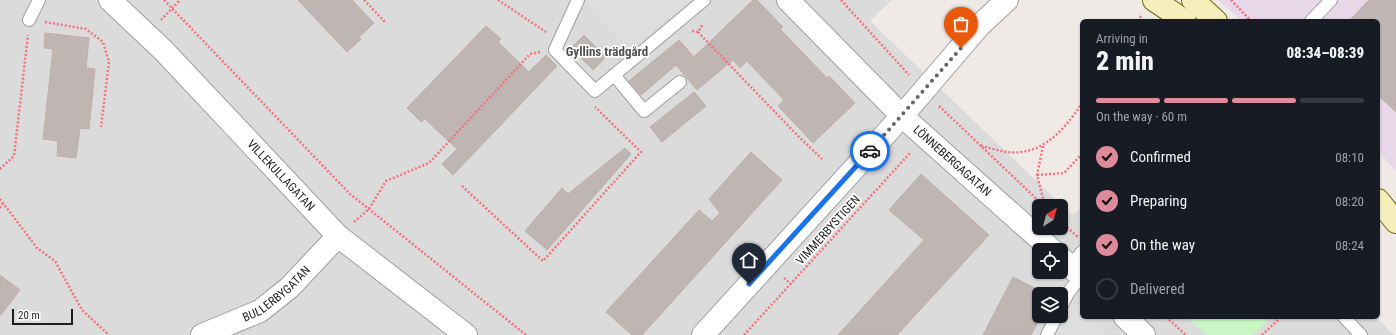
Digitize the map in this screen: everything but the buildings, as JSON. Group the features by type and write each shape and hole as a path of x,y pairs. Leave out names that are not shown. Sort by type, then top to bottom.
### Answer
{"main road":[{"path":"1154,0 1182,19"},
{"path":"1193,0 1214,19"},
{"path":"1380,202 1396,222"}],"street":[{"name":"VILLEKULLAGATAN","path":"110,0 148,35 338,236 466,335"},
{"name":"LÖNNEBERGAGATAN","path":"788,0 902,116 1044,243"},
{"path":"979,26 991,0"},
{"path":"702,335 902,116 979,26 1007,0"},
{"name":"BULLERBYGATAN","path":"202,335 260,311 289,288 338,236"},
{"path":"1127,319 1144,335"}],"lane":[{"path":"29,20 39,0"},
{"path":"578,0 557,46 595,91 704,0"},
{"path":"1313,19 1331,0"},
{"path":"614,75 644,111 680,82"},
{"path":"1068,293 1075,266"},
{"path":"1346,319 1362,335"},
{"path":"1047,335 1053,323"}],"path":[{"path":"164,0 350,194 526,335"},
{"path":"148,35 180,0"},
{"path":"364,0 386,23"},
{"path":"498,0 557,46"},
{"path":"1231,0 1250,19"},
{"path":"0,169 14,156 29,20 86,29 103,42 110,62 101,127"},
{"path":"698,32 798,136 822,158"},
{"path":"338,236 369,209 386,180 429,162 530,54 557,46"},
{"path":"462,186 543,261 641,152 586,99 592,88"},
{"path":"980,146 1002,151 1021,152 1043,146 1072,118 1080,106"},
{"name":"VIMMERBYSTIGEN","path":"744,335 926,136"},
{"path":"1043,146 1037,175 1043,199"},
{"path":"1037,175 1064,173 1080,156"},
{"path":"0,199 37,248 55,261 82,310 109,335"},
{"path":"0,208 3,203"},
{"path":"1068,228 1080,239"},
{"path":"1168,319 1186,335"},
{"path":"1262,335 1279,319"}],"shaded area":[{"path":"0,0 892,0 870,21 1055,199 1032,199 1032,235 1068,235 1068,211 1072,215 1080,209 1080,319 1378,319 1394,335 0,335"},
{"path":"583,0 689,0 630,51"},
{"path":"1218,0 1396,0 1396,172 1380,152 1380,19 1240,19"},
{"path":"1068,299 1080,310 1080,319 1089,319 1106,335 1040,335 1046,323 1068,323"}],"green space":[{"path":"1189,319 1264,319 1267,322 1252,335 1207,335"}],"way so far":[{"path":"870,151 961,48"}],"district":[{"name":"Gyllins trädgård","path":"607,51"}],"route":[{"path":"749,284 870,151"}]}
